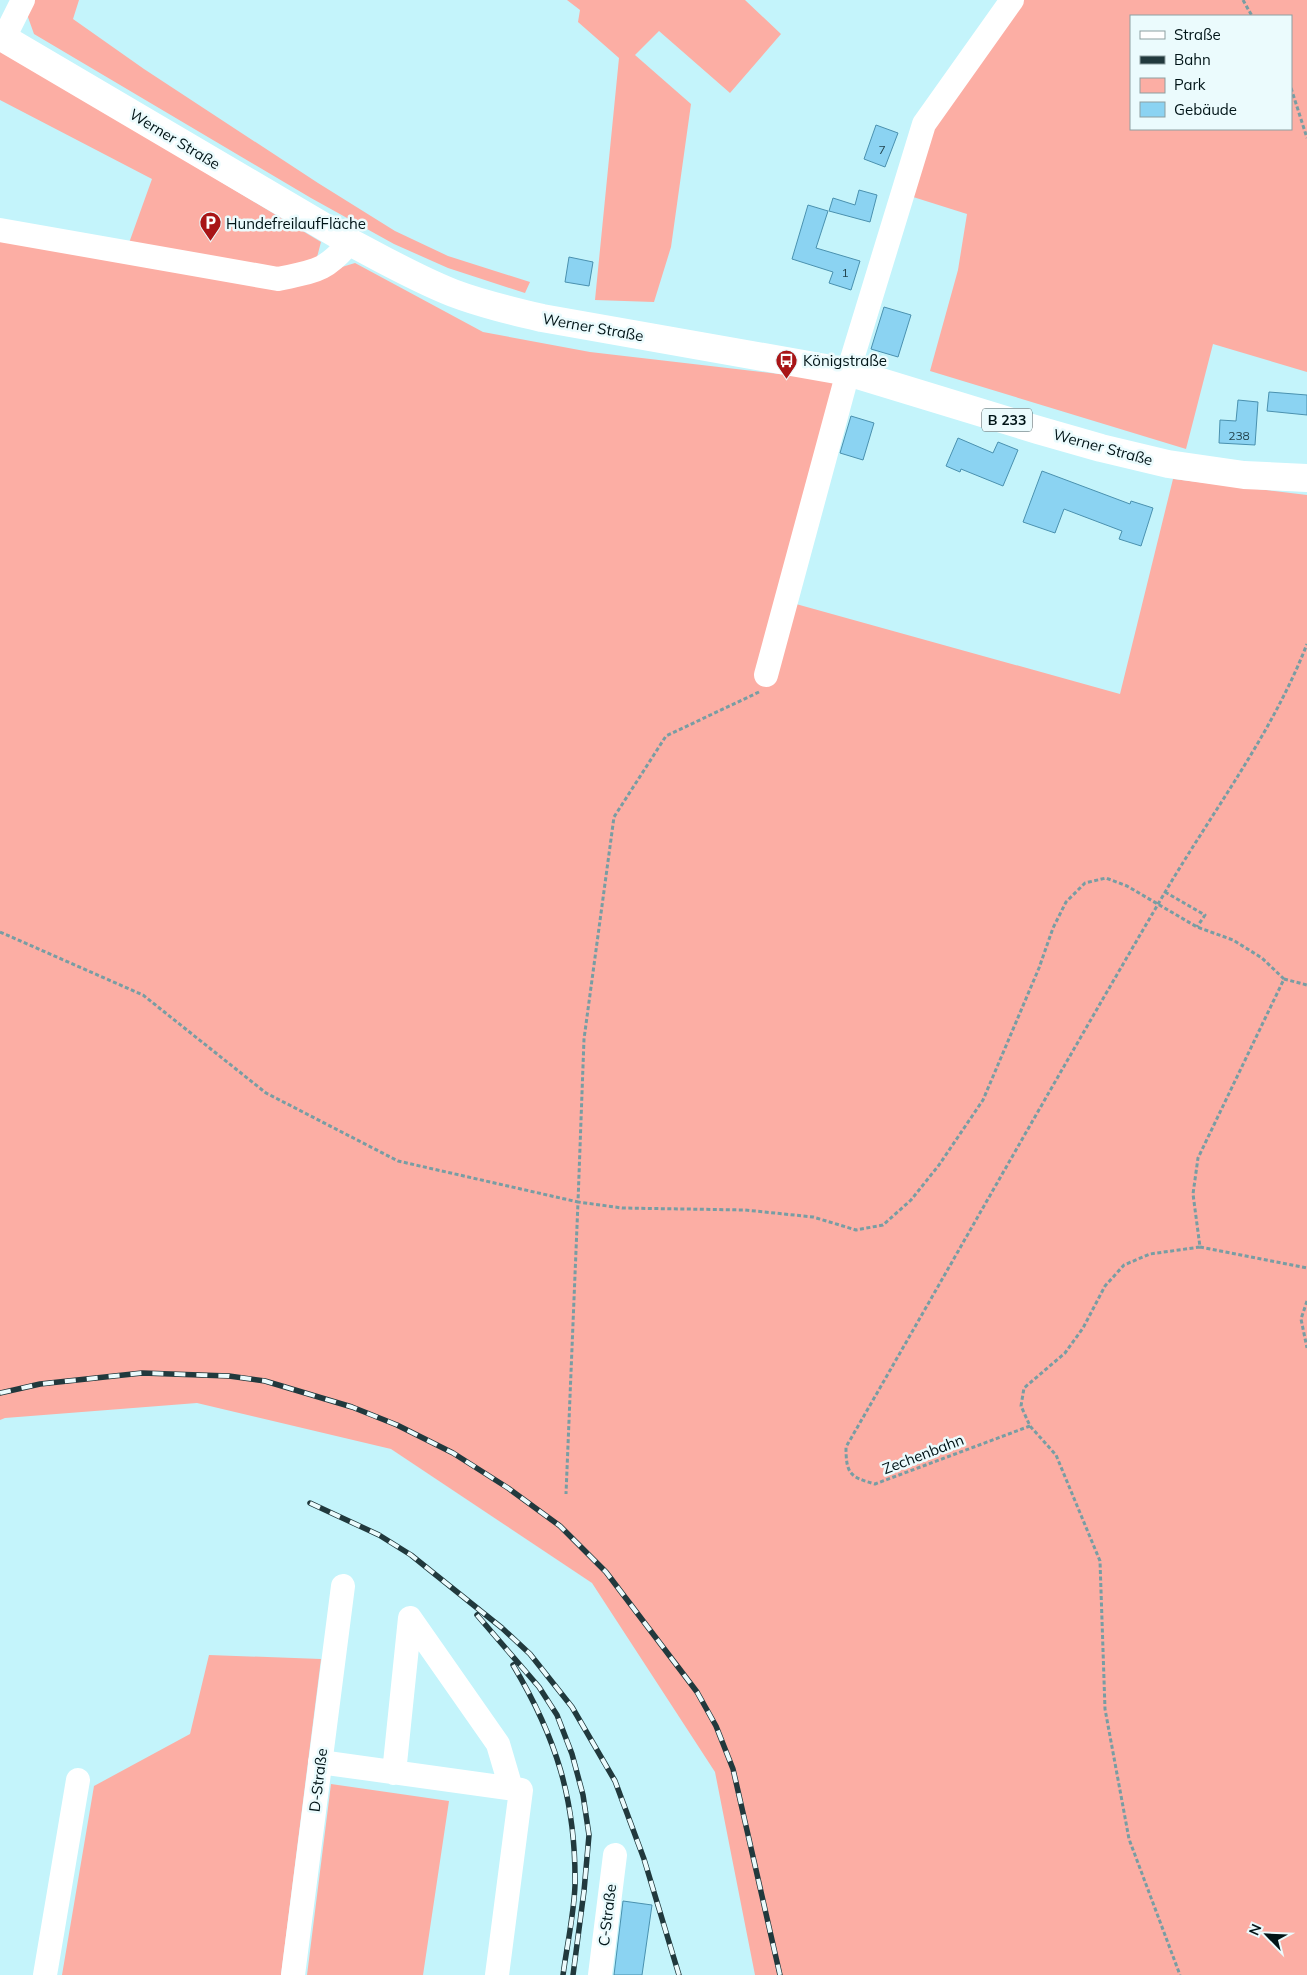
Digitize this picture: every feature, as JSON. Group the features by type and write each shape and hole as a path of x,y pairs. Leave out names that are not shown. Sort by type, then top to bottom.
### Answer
{"main road":[{"name":"Werner Straße","path":"2,37 350,242 453,293 496,307 542,318 848,372 1038,430 1147,459 1244,475 1307,478"}],"street":[{"path":"2,37 23,0"},
{"path":"766,675 848,372 924,124 1012,0"},
{"path":"0,230 278,279 318,271 336,258 350,242"},
{"name":"D-Straße","path":"293,1975 344,1586"},
{"path":"394,1772 410,1618 498,1744 510,1788"},
{"path":"320,1762 521,1790 497,1975"},
{"path":"45,1975 78,1780"},
{"name":"C-Straße","path":"600,1975 615,1855"}],"path":[{"path":"1243,0 1251,15"},
{"path":"1292,91 1307,138"},
{"path":"1197,927 1205,914 1165,892 1251,754 1294,678 1307,644"},
{"path":"566,1494 584,1039 614,817 666,736 763,690 766,675"},
{"path":"0,932 143,995 266,1093 398,1162 578,1202 622,1208 745,1210 812,1217 856,1230 883,1225 911,1200 939,1165 983,1100 1039,968 1053,928 1066,902 1085,883 1106,878 1127,886 1197,927 1233,940 1262,958 1284,980 1307,985"},
{"name":"Zechenbahn","path":"1030,1426 875,1484 856,1479 846,1466 846,1447 1165,892"},
{"path":"1200,1247 1193,1194 1198,1158 1284,980"},
{"path":"1180,1975 1129,1839 1105,1709 1100,1561 1056,1454 1030,1426 1021,1406 1024,1388 1064,1353 1083,1328 1104,1286 1124,1265 1150,1254 1200,1247 1307,1268"},
{"path":"1307,1301 1301,1319 1307,1348"}],"green space":[{"path":"26,0 79,0 73,19 144,69 395,231 448,256 530,282 525,293 448,268 394,244 311,198 34,34 24,6"},
{"path":"567,0 745,0 781,34 730,93 659,31 635,55 691,104 671,247 654,302 595,300 619,58 578,22 580,10"},
{"path":"1020,0 1307,0 1307,372 1213,344 1186,449 930,371 958,270 967,214 910,196 927,134"},
{"path":"0,49 321,242 316,261 270,271 129,243 152,179 0,100"},
{"path":"0,241 280,286 355,263 483,332 590,352 847,382 796,604 1120,694 1173,479 1307,495 1307,1975 755,1975 715,1772 592,1583 391,1449 197,1403 5,1418 0,1420"},
{"path":"209,1655 321,1659 281,1975 62,1975 94,1786 190,1734"},
{"path":"331,1784 449,1801 423,1975 307,1975"}],"building":[{"path":"876,125 898,133 885,167 864,159"},
{"path":"859,190 877,195 870,222 829,211 833,198 855,205"},
{"path":"808,205 828,211 816,248 860,261 851,290 829,283 833,272 792,259"},
{"path":"569,257 593,262 589,286 565,282"},
{"path":"884,307 911,315 898,357 871,349"},
{"path":"1269,392 1307,395 1307,415 1267,411"},
{"path":"1238,400 1258,402 1255,445 1219,443 1220,420 1236,421"},
{"path":"851,416 874,423 863,460 840,453"},
{"path":"958,438 993,453 998,442 1018,450 1003,486 961,469 960,472 946,466"},
{"path":"1042,471 1130,504 1131,501 1153,508 1141,546 1119,539 1122,531 1064,509 1055,533 1023,522"},
{"path":"623,1901 652,1905 642,1975 614,1975"}],"railway":[{"path":"0,1393 40,1384 142,1373 229,1376 265,1381 352,1407 397,1425 453,1453 508,1488 560,1526 606,1572 697,1692 716,1726 733,1769 780,1975"},
{"path":"310,1503 379,1535 411,1555 502,1628 530,1654 572,1707 615,1781 644,1859 679,1975"},
{"path":"477,1615 539,1687 557,1715 572,1754 583,1795 589,1835 573,1975"},
{"path":"513,1665 541,1718 552,1744 567,1797 572,1825 575,1885 563,1975"}],"place":[{"name":"HundefreilaufFläche","path":"210,242"},
{"name":"Königstraße","path":"787,379"}]}
